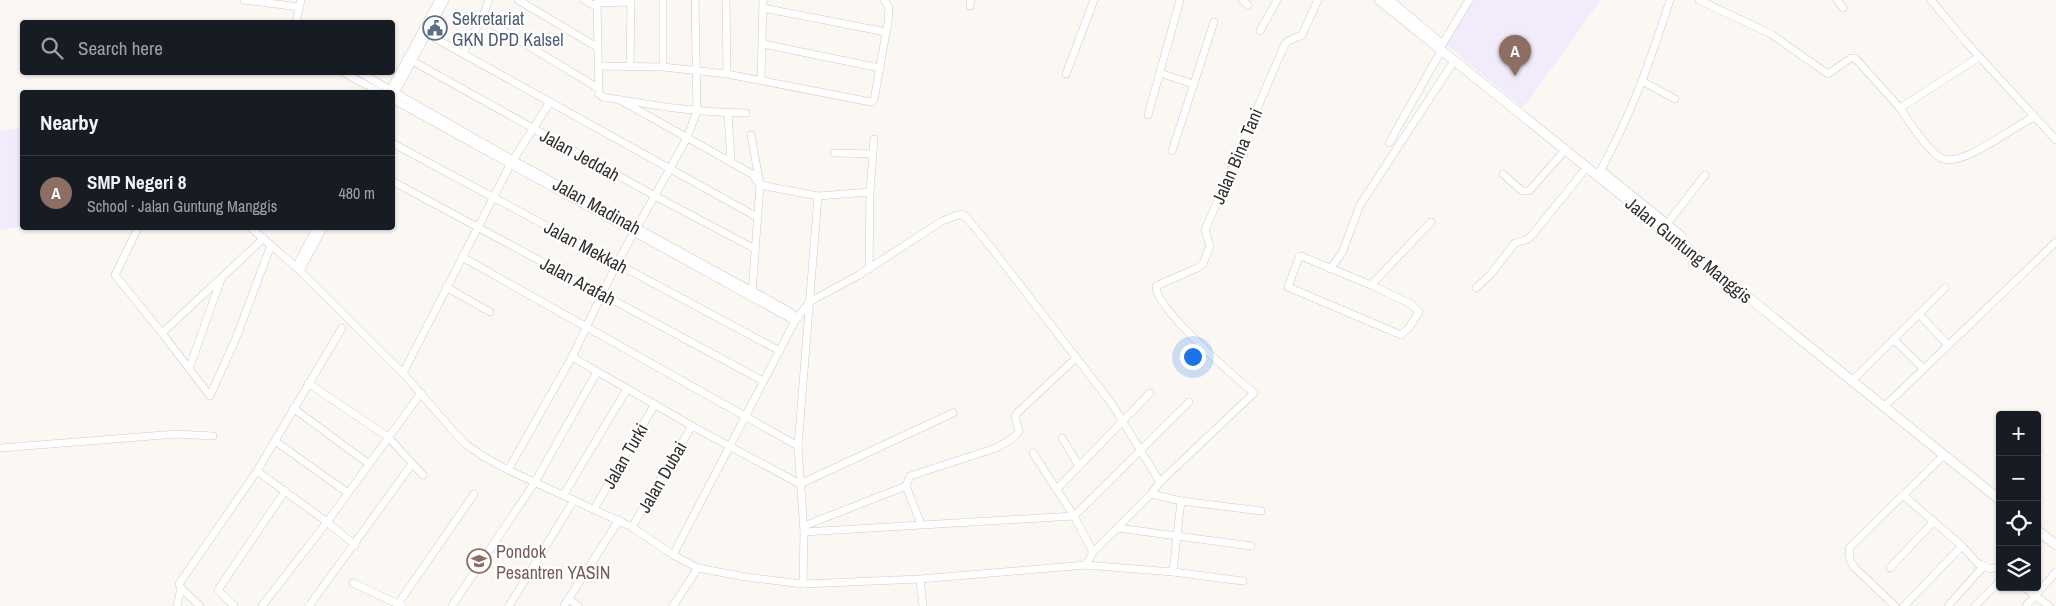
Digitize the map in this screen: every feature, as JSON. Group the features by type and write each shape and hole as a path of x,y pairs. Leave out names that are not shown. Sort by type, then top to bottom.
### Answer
{"street":[{"path":"244,0 300,4 296,20"},
{"path":"425,32 439,0"},
{"path":"395,90 425,32 445,0"},
{"path":"463,53 482,18 488,0"},
{"path":"518,0 597,47"},
{"path":"584,0 597,4 631,1 630,67"},
{"path":"663,67 664,0"},
{"path":"508,470 572,357 617,263 687,138 697,111 695,0"},
{"path":"726,0 728,74"},
{"path":"598,66 663,67 728,74 871,102 874,100 886,32 889,7 884,0"},
{"path":"1066,74 1094,0"},
{"path":"1148,115 1180,0"},
{"path":"1242,0 1248,5"},
{"path":"1260,32 1277,0"},
{"name":"Jalan Bina Tani","path":"1160,482 1254,393 1232,375 1180,324 1158,296 1156,288 1159,283 1197,268 1205,261 1210,246 1205,230 1231,166 1252,124 1284,46 1288,41 1302,35 1318,0"},
{"name":"Jalan Guntung Manggis","path":"1378,0 1442,48 1996,490"},
{"name":"Jalan Guntung Manggis","path":"1388,0 1454,61 1566,149 1667,224 1888,403 1944,455 1996,497"},
{"path":"1389,143 1469,0"},
{"path":"1476,288 1490,275 1515,243 1533,234 1594,170 1629,115 1670,0"},
{"path":"1699,0 1771,34 1828,74 1852,58 1855,58 1900,108 1928,145 1941,158 1947,160 1963,158 2020,123 2034,117"},
{"path":"1837,0 1843,8"},
{"path":"1931,0 1979,57 2056,140"},
{"path":"597,4 598,88 600,96 637,104 746,114"},
{"path":"761,80 763,4 886,32"},
{"path":"482,18 598,88"},
{"path":"1172,151 1214,22"},
{"path":"425,32 757,217"},
{"path":"763,44 880,68"},
{"path":"1900,108 1979,57"},
{"name":"Jalan Jeddah","path":"410,60 655,196 755,249"},
{"path":"1330,269 1342,253 1360,205 1454,61"},
{"path":"1160,73 1193,84"},
{"path":"348,75 376,90"},
{"name":"Jalan Madinah","path":"363,75 385,90"},
{"path":"1642,81 1675,99"},
{"name":"Jalan Madinah","path":"395,97 635,231 752,293 797,320"},
{"path":"620,100 752,174 760,185 818,196 870,192"},
{"path":"403,373 446,287 479,228 493,197 532,128 550,102"},
{"path":"728,113 731,162"},
{"path":"751,135 760,185 752,293"},
{"path":"869,269 870,192 874,139"},
{"name":"Jalan Mekkah","path":"395,145 780,351"},
{"path":"1503,174 1522,191 1529,191 1566,149"},
{"path":"834,153 873,154"},
{"path":"1667,224 1705,175"},
{"name":"Jalan Arafah","path":"395,183 763,381"},
{"path":"804,584 804,529 798,446 818,196"},
{"path":"673,554 731,446 763,381 797,320 810,302 869,269 942,221 961,214 967,218 990,246 1112,404 1160,482 1151,494 1093,552 1086,565"},
{"path":"1371,285 1431,222"},
{"path":"137,230 115,275 210,396 236,338 271,245"},
{"path":"254,230 298,269 403,373 467,445 508,470 619,520 698,568 746,577 804,584 920,579 1086,565 1173,572 1244,581"},
{"path":"298,269 315,230"},
{"path":"298,269 322,230"},
{"path":"162,333 264,238"},
{"path":"1888,403 2056,242"},
{"path":"462,257 798,446"},
{"path":"1300,257 1330,269 1371,285 1417,309 1416,318 1401,335 1288,286 1300,257"},
{"path":"189,369 221,278"},
{"path":"446,287 490,312"},
{"path":"1856,377 1945,288"},
{"path":"1919,314 1948,345"},
{"path":"177,606 181,588 179,584 257,471 342,328"},
{"path":"1894,340 1923,368"},
{"path":"572,357 692,426 800,484"},
{"path":"921,524 906,486 910,476 996,448 1016,436 1019,431 1017,413 1076,358"},
{"path":"452,606 536,482 598,372"},
{"path":"308,383 388,437 423,475"},
{"path":"564,494 627,388"},
{"path":"262,606 327,522 420,393"},
{"path":"1057,489 1150,393"},
{"path":"804,529 1074,516 1190,402"},
{"name":"Jalan Turki","path":"594,509 655,404"},
{"path":"294,408 369,464"},
{"path":"800,484 953,413"},
{"name":"Jalan Dubai","path":"632,527 692,426"},
{"path":"0,448 177,434 213,436"},
{"path":"1062,438 1079,466"},
{"path":"275,441 348,493"},
{"path":"1033,453 1074,516 1093,552"},
{"path":"1895,606 1854,567 1850,560 1848,548 1944,455"},
{"path":"309,606 412,464"},
{"path":"257,471 355,545"},
{"path":"804,529 906,486"},
{"path":"234,606 218,590 285,491"},
{"path":"353,583 400,605 474,494"},
{"path":"1151,494 1181,501 1260,511"},
{"path":"1903,495 1980,564 1987,568 1996,567"},
{"path":"509,606 574,500"},
{"path":"1173,572 1181,501"},
{"path":"564,606 619,520"},
{"path":"1890,568 1934,521"},
{"path":"2041,526 2056,537"},
{"path":"1118,528 1251,546"},
{"path":"2041,533 2056,545"},
{"path":"1904,606 1962,546"},
{"path":"1948,606 1981,569 1980,564"},
{"path":"673,606 698,568"},
{"path":"2026,606 2056,572"},
{"path":"920,579 923,606"},
{"path":"1975,606 1996,585"},
{"path":"181,588 200,606"},
{"path":"2029,591 2049,606"},
{"path":"569,599 578,606"}],"shaded area":[{"path":"1474,0 1601,0 1523,108 1445,44"},
{"path":"20,127 20,226 0,231 0,131"}],"place":[{"name":"Sekretariat GKN DPD Kalsel","path":"435,28"},
{"name":"SMP Negeri 8","path":"1515,76"},
{"name":"Pondok Pesantren YASIN","path":"479,561"}]}
